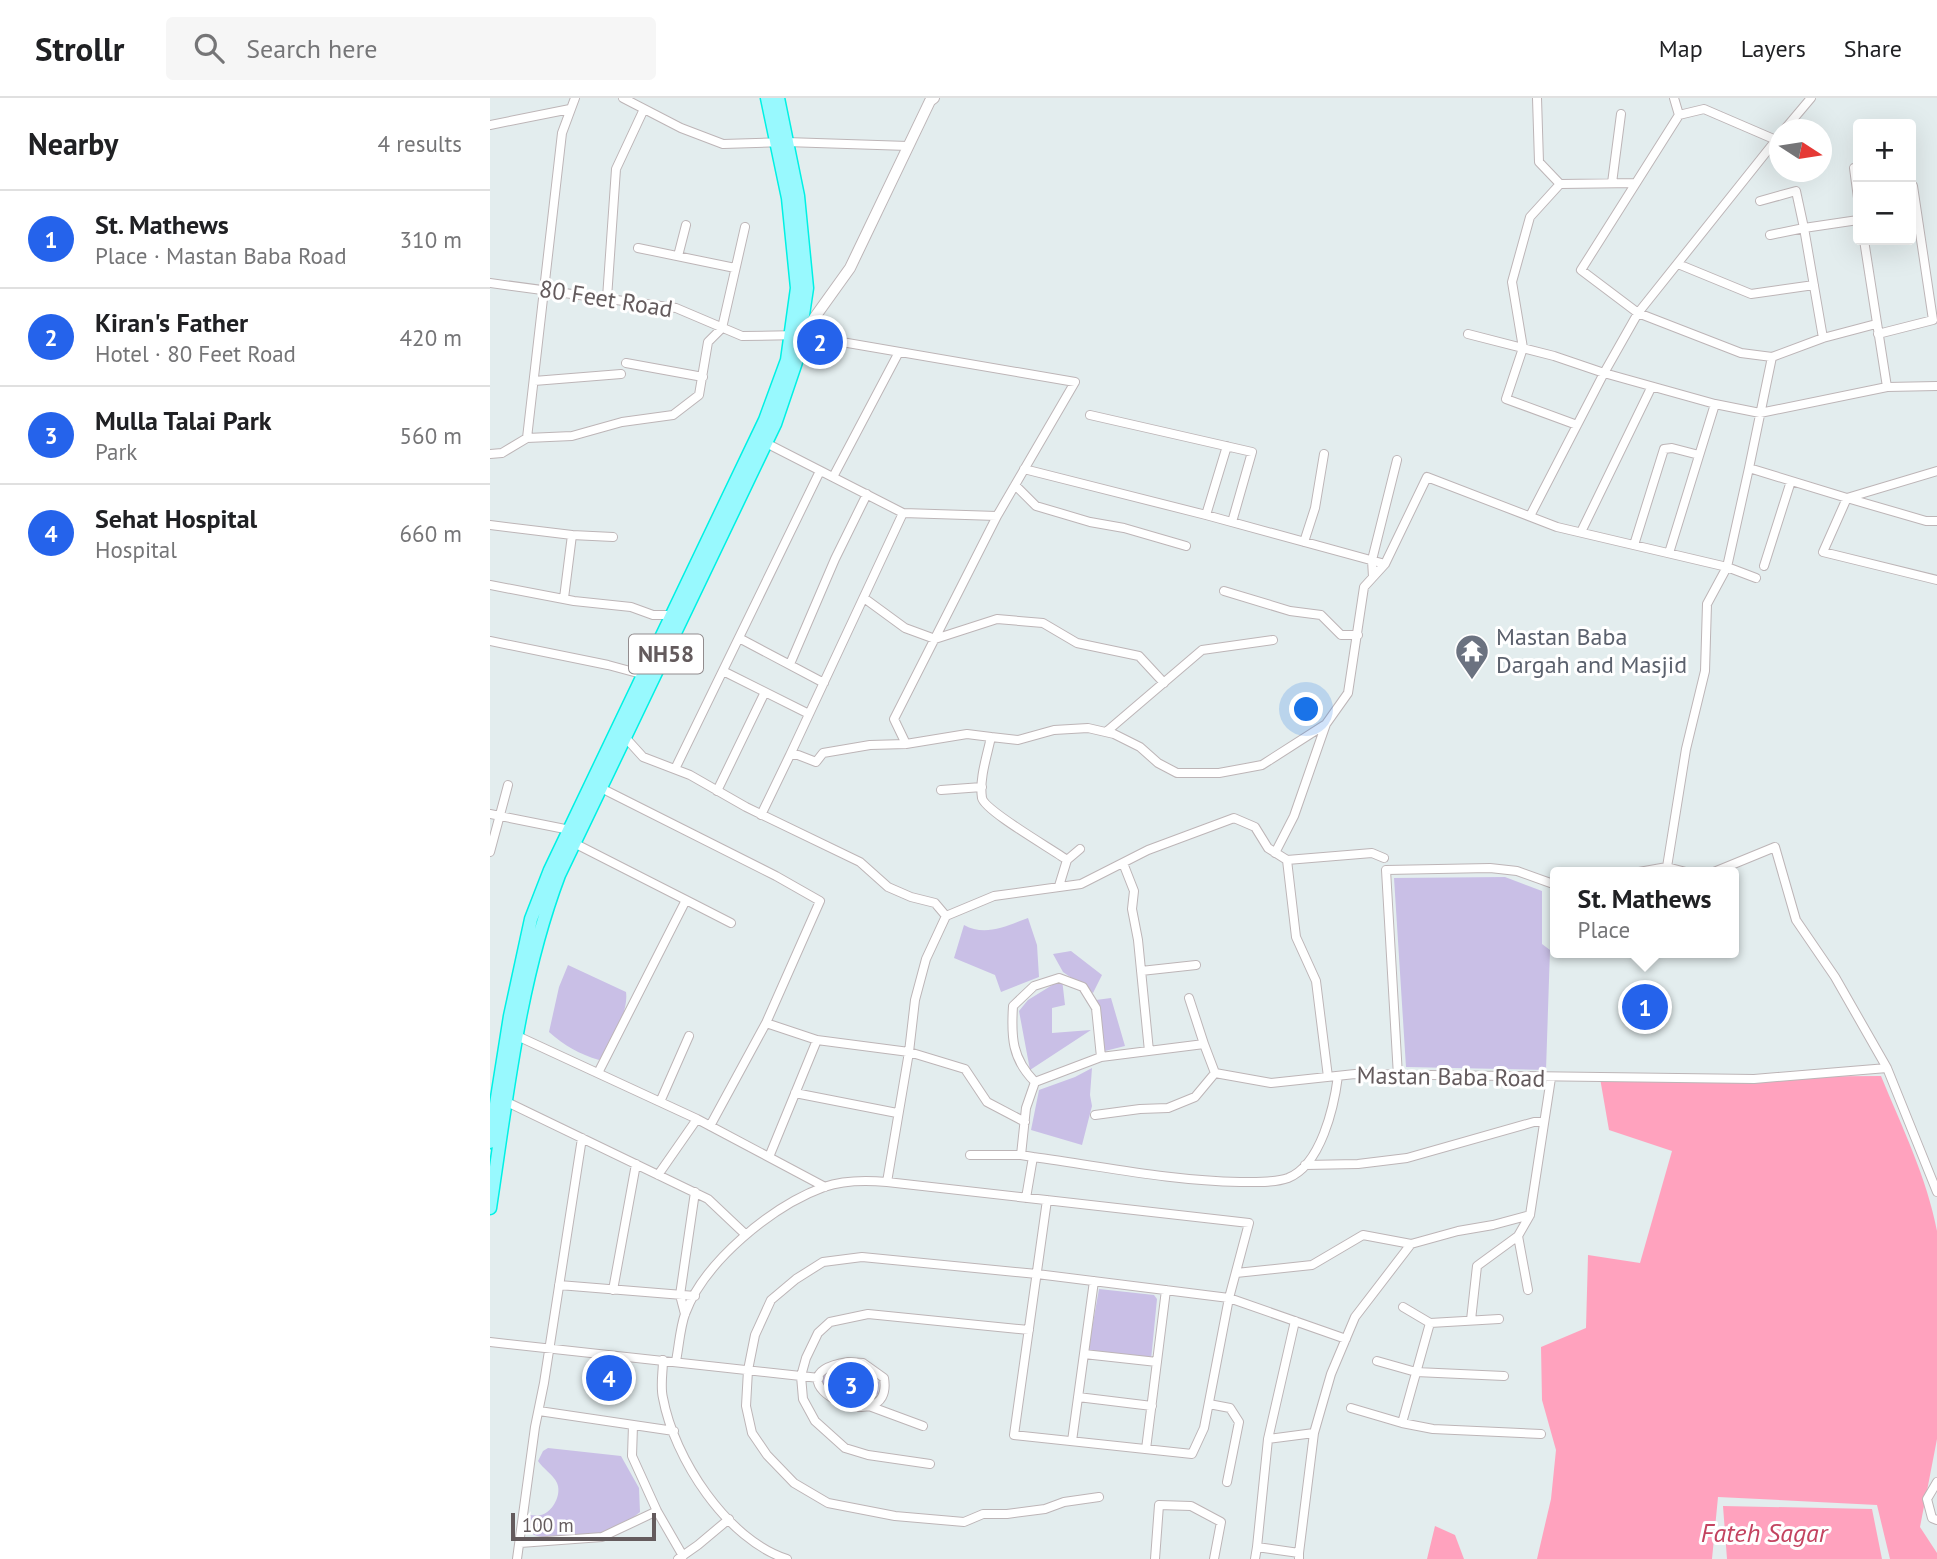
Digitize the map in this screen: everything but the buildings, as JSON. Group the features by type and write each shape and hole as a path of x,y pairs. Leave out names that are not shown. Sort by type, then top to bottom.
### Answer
{"highway":[{"name":"NH58","path":"767,98 781,142"},
{"name":"NH58","path":"570,838 766,443 796,362 797,288 778,98"},
{"name":"NH58","path":"490,1208 507,1102 512,1034 531,919 550,870 601,788 645,675 765,420 796,335"},
{"name":"NH58","path":"490,1142 495,1078 512,1034"}],"street":[{"path":"527,438 562,133 575,98"},
{"path":"623,98 636,101 644,109 681,128 723,144 781,142 908,146"},
{"path":"1537,98 1539,162 1560,184"},
{"path":"1674,98 1679,115"},
{"path":"1702,98 1704,109"},
{"path":"1791,119 1802,102 1811,98"},
{"path":"796,335 850,268 931,99"},
{"path":"490,125 570,109"},
{"path":"607,298 616,169 644,109"},
{"path":"1769,134 1704,109 1679,115 1581,270 1638,313 1741,353 1772,357 1823,338 1876,324"},
{"path":"1612,183 1620,114"},
{"path":"1530,516 1638,313 1769,149"},
{"path":"1577,425 1506,399 1523,348 1512,282 1530,217 1560,184 1636,183"},
{"path":"1760,201 1796,191 1823,338"},
{"path":"1878,334 1933,320 1916,206"},
{"path":"1770,235 1853,221"},
{"path":"678,256 685,225"},
{"path":"490,454 502,453 527,438 572,436 622,422 673,415 699,395 708,342 722,328 745,228"},
{"path":"1865,245 1887,387"},
{"path":"638,248 736,268"},
{"path":"1678,264 1751,294 1814,285"},
{"name":"80 Feet Road","path":"490,283 676,308 742,336 796,335 1076,382 1024,469"},
{"path":"1468,334 1523,348 1651,388 1760,413 1887,387 1937,386"},
{"path":"832,477 900,352"},
{"path":"1667,867 1686,748 1705,671 1707,604 1727,567 1772,357"},
{"path":"626,363 703,377"},
{"path":"534,381 621,374"},
{"path":"1581,532 1651,388"},
{"path":"1669,554 1715,404"},
{"path":"1090,415 1252,452 1232,522"},
{"path":"766,443 903,513 997,516"},
{"path":"1206,514 1227,446"},
{"path":"1634,545 1664,449 1672,448 1699,455"},
{"path":"1304,542 1315,508 1324,454"},
{"path":"1373,577 1373,560 1397,460"},
{"path":"1749,468 1926,521 1937,521"},
{"path":"906,744 894,719 997,516 1024,469 1206,514 1385,564"},
{"path":"675,769 820,471"},
{"path":"1937,471 1847,498 1823,552 1937,580"},
{"path":"1275,853 1294,816 1326,724 1348,693 1364,587 1385,564 1427,477 1581,532 1727,567 1756,578"},
{"path":"1764,566 1791,481"},
{"path":"1015,485 1036,506 1186,546"},
{"path":"790,664 835,559 867,495"},
{"path":"761,815 903,513"},
{"path":"490,526 613,537"},
{"path":"564,598 572,535"},
{"path":"490,584 631,607 653,615 674,615"},
{"path":"1224,591 1290,611 1321,615 1341,635 1358,635"},
{"path":"864,598 905,628 935,639 997,619 1043,623 1077,643 1139,656 1164,683"},
{"path":"739,638 824,683"},
{"path":"490,640 645,675"},
{"path":"1106,732 1202,650 1273,640"},
{"path":"723,671 809,714"},
{"path":"717,791 765,692"},
{"path":"790,755 816,762 823,752 870,745 906,744 967,734 1018,740 1054,730 1088,728 1106,732 1140,747 1158,763 1177,773 1219,773 1262,765 1326,724"},
{"path":"621,734 643,757 675,769 761,815 860,862 888,887 935,903 946,916"},
{"path":"991,737 982,787 983,801 995,813 1067,860"},
{"path":"490,852 494,815 508,785"},
{"path":"941,790 982,787"},
{"path":"601,788 820,901 766,1023 710,1126"},
{"path":"494,815 570,838 732,923"},
{"path":"887,1182 915,1000 926,959 946,916 994,896 1081,884 1149,850 1234,818 1255,827 1268,848 1287,860 1372,853 1384,858"},
{"path":"1726,867 1775,847 1796,920 1835,977 1887,1068 1937,1192"},
{"path":"1059,886 1067,860 1080,849"},
{"path":"970,1155 1021,1154 1201,1181 1256,1182 1288,1178 1306,1166 1326,1130 1336,1094 1316,981 1296,937 1287,860"},
{"path":"1123,863 1133,891 1132,909 1149,1051"},
{"path":"1398,1076 1386,870 1490,868 1517,872 1550,883"},
{"path":"598,1073 686,900"},
{"path":"1141,971 1196,965"},
{"path":"1035,1082 1023,1069 1012,1036 1013,1006 1034,986 1059,978 1083,987 1096,1008 1101,1056"},
{"path":"1095,1115 1168,1108 1195,1097 1215,1073 1189,998"},
{"path":"766,1023 817,1040 909,1052 965,1069 988,1102 1025,1122"},
{"path":"512,1034 697,1119 825,1186"},
{"path":"660,1102 690,1036"},
{"path":"769,1157 817,1040"},
{"path":"1021,1154 1026,1108 1035,1082 1101,1056 1204,1044"},
{"name":"Mastan Baba Road","path":"1215,1073 1270,1083 1333,1076 1754,1079 1887,1068"},
{"path":"1471,1320 1477,1266 1518,1236 1530,1215 1551,1078"},
{"path":"795,1093 897,1113"},
{"path":"507,1102 708,1199 745,1234"},
{"path":"658,1174 697,1119"},
{"path":"1306,1166 1358,1164 1407,1158 1534,1122 1544,1122"},
{"path":"517,1559 582,1138"},
{"path":"1026,1198 1032,1157"},
{"path":"613,1290 636,1164"},
{"path":"676,1361 685,1314 710,1269 745,1234 795,1200 825,1186 861,1180 887,1182 1026,1198 1047,1200 1249,1223 1230,1298 1205,1427 1192,1454 1014,1435 1047,1200"},
{"path":"685,1314 680,1295 695,1192"},
{"path":"1236,1273 1312,1265 1363,1235 1411,1244 1530,1215"},
{"path":"1518,1236 1528,1290"},
{"path":"1256,1547 1299,1556 1314,1433 1331,1374 1356,1317 1411,1244"},
{"path":"1099,1497 1064,1502 1045,1509 983,1514 964,1522 895,1516 828,1503 794,1483 767,1455 752,1433 746,1406 748,1370 755,1335 771,1300 796,1279 823,1262 862,1257 1037,1274 1230,1298 1346,1339"},
{"path":"1072,1441 1094,1281"},
{"path":"559,1285 695,1296"},
{"path":"1146,1449 1166,1290"},
{"path":"1403,1307 1430,1322 1499,1319"},
{"path":"930,1464 869,1455 845,1448 815,1421 803,1399 801,1376 818,1333 830,1322 868,1314 1029,1330"},
{"path":"1255,1559 1268,1439 1294,1321"},
{"path":"1402,1423 1430,1322"},
{"path":"490,1342 819,1378"},
{"path":"1084,1354 1157,1362"},
{"path":"663,1360 662,1397 683,1457 711,1501 729,1519 772,1557 786,1559"},
{"path":"1377,1361 1416,1372 1504,1376"},
{"path":"863,1363 884,1378 886,1390 880,1400 869,1405 852,1406 834,1401 822,1393 819,1378 824,1370 836,1364 863,1363"},
{"path":"1078,1397 1152,1406"},
{"path":"1209,1404 1230,1408 1239,1422 1227,1482"},
{"path":"869,1405 923,1426"},
{"path":"1352,1408 1433,1429 1541,1434"},
{"path":"539,1411 674,1431"},
{"path":"633,1425 632,1456 680,1557 729,1519"},
{"path":"1268,1439 1314,1433"},
{"path":"1937,1482 1927,1499 1932,1518 1937,1520"},
{"path":"1155,1559 1159,1506 1191,1506 1221,1522 1214,1559"},
{"path":"520,1543 602,1537 657,1511"}],"shaded area":[{"path":"1505,877 1542,891 1542,944 1550,950 1546,1070 1406,1067 1394,878"},
{"path":"1028,918 1037,945 1039,977 1001,992 995,975 954,958 964,925 988,930"},
{"path":"1071,951 1102,975 1093,993 1063,972 1053,954"},
{"path":"568,965 626,992 622,1018 614,1037 599,1060 572,1049 549,1032 559,987"},
{"path":"1062,979 1065,1005 1052,1008 1052,1033 1091,1030 1030,1070 1019,1011 1028,1000"},
{"path":"1111,998 1125,1046 1105,1051 1096,1000"},
{"path":"1092,1068 1092,1106 1082,1145 1031,1130 1039,1090"},
{"path":"1099,1289 1154,1295 1157,1299 1151,1360 1088,1351"},
{"path":"852,1368 864,1371 879,1382 878,1394 849,1400 823,1389 820,1378 827,1372"},
{"path":"548,1448 621,1456 639,1488 640,1512 616,1530 599,1535 546,1538 529,1533 529,1515 545,1513 553,1506 557,1497 557,1483 538,1461 543,1451"}],"water":[{"path":"1881,1076 1920,1172 1937,1231 1937,1439 1920,1527 1937,1553 1937,1559 1890,1559 1877,1505 1718,1497 1712,1559 1537,1559 1551,1499 1556,1450 1542,1400 1541,1347 1586,1328 1588,1255 1640,1263 1672,1151 1609,1130 1600,1078"},
{"name":"Fateh Sagar","path":"1723,1506 1872,1509 1882,1559 1727,1559"},
{"path":"1435,1526 1455,1535 1464,1559 1427,1559"}],"place":[{"name":"Kiran's Father","path":"820,342"},
{"name":"Mastan Baba Dargah and Masjid","path":"1472,681"},
{"name":"St. Mathews","path":"1645,1007"},
{"name":"Sehat Hospital","path":"609,1378"},
{"name":"Mulla Talai Park","path":"851,1385"}]}
